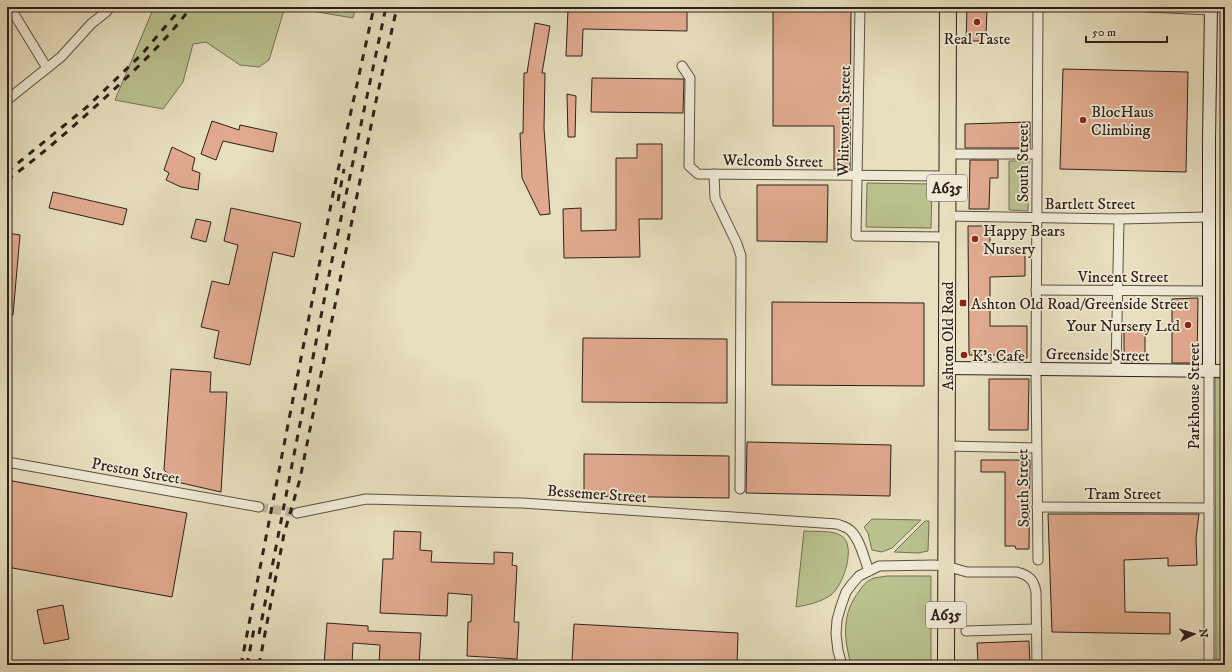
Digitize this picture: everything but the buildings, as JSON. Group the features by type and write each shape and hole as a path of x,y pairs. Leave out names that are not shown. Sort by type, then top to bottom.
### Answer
{"highway":[{"name":"Ashton Old Road","path":"946,665 948,7"}],"street":[{"path":"12,7 14,14 47,68"},
{"path":"7,100 61,57 91,24 110,7"},
{"name":"Whitworth Street","path":"860,7 856,236 947,237"},
{"name":"South Street","path":"1038,7 1036,290 1038,560"},
{"path":"1147,7 1211,9"},
{"name":"Parkhouse Street","path":"1209,665 1208,217 1211,9"},
{"name":"Welcomb Street","path":"682,66 690,78 689,166 698,174 947,176"},
{"path":"947,154 1037,154"},
{"path":"714,174 715,198 742,256 740,488"},
{"name":"Bartlett Street","path":"947,216 1119,219 1208,217"},
{"path":"1116,370 1119,219"},
{"name":"Vincent Street","path":"1036,290 1209,291"},
{"name":"Greenside Street","path":"947,368 1225,371"},
{"path":"947,446 1036,448"},
{"name":"Preston Street","path":"7,462 259,507"},
{"name":"Bessemer Street","path":"297,514 366,499 522,503 837,524 845,526 851,530 856,538 869,571"},
{"name":"Tram Street","path":"1037,507 1209,508"},
{"path":"842,665 838,651 836,634 837,620 846,592 859,576 878,566 946,566 968,572 1017,572 1024,574 1035,584 1037,665"},
{"path":"966,630 1037,630"}],"green space":[{"path":"154,7 285,7 269,60 259,67 240,65 206,42 193,44 183,82 163,109 115,100"},
{"path":"288,7 356,7 353,18"},
{"path":"1009,161 1029,161 1028,211 1009,210"},
{"path":"867,183 932,184 931,228 866,227"},
{"path":"1215,378 1225,378 1225,665 1216,665"},
{"path":"872,519 921,520 892,548 882,552 872,550 868,533 864,527"},
{"path":"925,521 929,521 928,551 918,553 894,552"},
{"path":"804,531 828,532 840,535 845,540 848,547 848,556 844,574 836,590 831,595 823,600 796,607"},
{"path":"887,576 931,576 931,665 851,665 846,636 847,617 850,608 861,588 866,583 874,578"}],"tunnel":[{"path":"259,507 297,513"}],"railway":[{"path":"7,172 88,106 142,54 182,7"},
{"path":"7,180 58,140 83,118 162,42 191,7"},
{"path":"241,665 335,184 374,7"},
{"path":"259,634 331,265 386,7"},
{"path":"259,665 284,534 300,479 376,101 397,7"},
{"path":"338,201 344,169"},
{"path":"247,665 255,624"}],"place":[{"name":"Real Taste","path":"977,22"},
{"name":"BlocHaus Climbing","path":"1083,120"},
{"name":"Happy Bears Nursery","path":"975,239"},
{"name":"Ashton Old Road/Greenside Street","path":"963,303"},
{"name":"Your Nursery Ltd","path":"1188,325"},
{"name":"K's Cafe","path":"964,355"}]}
